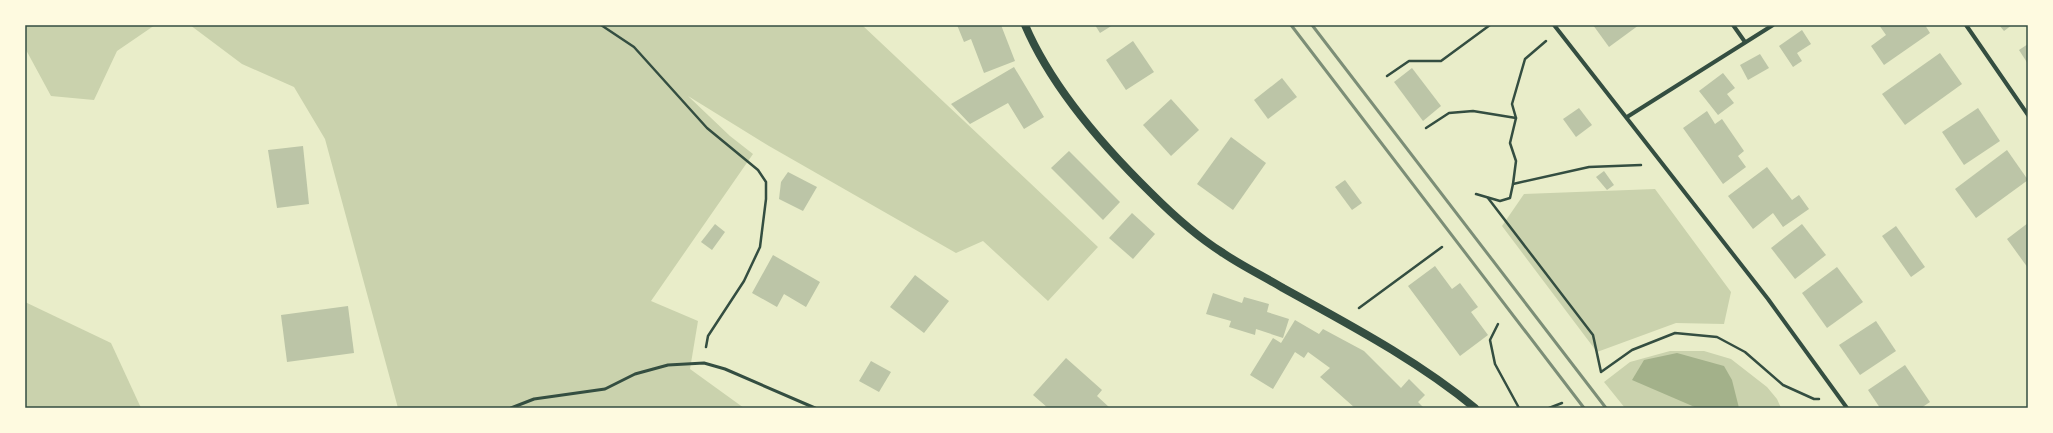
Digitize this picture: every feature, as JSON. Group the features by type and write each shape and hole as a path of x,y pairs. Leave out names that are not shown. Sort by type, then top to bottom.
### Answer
{"main road":[{"path":"1025,25 1054,77 1087,125 1123,166 1182,223 1222,253 1342,321 1410,362 1474,408"}],"street":[{"path":"1554,25 1768,299 1847,408"},
{"path":"1733,25 1745,42"},
{"path":"1626,116 1773,25"},
{"path":"1966,25 2028,114"}],"lane":[{"path":"511,408 534,399 605,389 635,374 668,365 704,363 725,369 815,408"}],"path":[{"path":"601,25 634,47 706,128 758,170 766,182 766,199 760,247 744,281 708,336 704,363"},
{"path":"1387,76 1409,61 1440,61 1490,25"},
{"path":"1476,194 1500,201 1510,198 1516,161 1510,143 1516,118 1512,104 1525,59 1558,30"},
{"path":"1426,128 1449,112 1473,111 1516,118"},
{"path":"1513,184 1589,167 1663,164"},
{"path":"1488,198 1594,335 1601,372 1632,350 1675,333 1717,338 1745,352 1783,385 1814,399 1841,399"},
{"path":"1342,321 1442,246"},
{"path":"1498,324 1490,340 1496,364 1519,408"},
{"path":"1549,408 1562,402"}],"shaded area":[{"path":"25,25 155,25 117,51 94,100 51,96 25,48"},
{"path":"190,25 862,25 1098,247 1048,301 983,241 956,253 769,146 688,96 730,136 753,154 651,301 698,321 690,369 744,408 398,408 325,139 294,87 242,64"},
{"path":"1655,189 1731,292 1724,324 1676,323 1597,352 1502,226 1524,194"},
{"path":"25,302 111,343 141,408 25,408"},
{"path":"1670,351 1704,351 1731,359 1767,387 1777,399 1781,408 1739,408 1736,401 1696,407 1697,408 1625,408 1604,382 1630,362"},
{"path":"1677,353 1724,366 1732,380 1739,408 1697,408 1632,380 1644,360"}],"building":[{"path":"957,25 1001,25 1015,61 984,73 971,39 964,42"},
{"path":"1095,25 1113,25 1100,33"},
{"path":"1593,25 1639,25 1609,47"},
{"path":"1879,25 1925,25 1930,33 1884,65 1871,46 1886,35"},
{"path":"1999,25 2012,25 2004,31"},
{"path":"1802,30 1811,44 1797,53 1802,61 1793,67 1779,46"},
{"path":"1133,41 1154,72 1126,90 1106,60"},
{"path":"2028,44 2028,64 2019,50"},
{"path":"1940,53 1962,84 1905,125 1882,94"},
{"path":"1760,54 1769,68 1748,80 1740,65"},
{"path":"1014,67 1044,117 1024,129 1008,103 970,124 951,104"},
{"path":"1412,68 1441,106 1423,121 1394,82"},
{"path":"1723,73 1735,88 1727,94 1734,103 1718,115 1699,91"},
{"path":"1282,78 1297,97 1268,119 1254,100"},
{"path":"1171,99 1199,130 1171,156 1143,125"},
{"path":"1579,108 1592,125 1576,137 1563,119"},
{"path":"1978,108 2000,141 1964,165 1942,132"},
{"path":"1707,111 1715,124 1722,119 1744,151 1738,156 1746,167 1723,184 1683,128"},
{"path":"1231,137 1266,163 1233,210 1197,184"},
{"path":"303,146 309,204 277,208 268,150"},
{"path":"2007,150 2028,180 1976,218 1955,189"},
{"path":"1069,151 1120,202 1103,220 1051,168"},
{"path":"1767,167 1792,200 1799,195 1809,209 1783,227 1773,213 1753,229 1728,196"},
{"path":"1604,171 1614,185 1607,190 1596,177"},
{"path":"788,172 817,187 803,211 779,199 781,182"},
{"path":"1345,180 1362,203 1352,210 1335,187"},
{"path":"1132,213 1155,234 1133,259 1109,238"},
{"path":"2028,223 2028,268 2007,239"},
{"path":"715,224 725,232 712,250 701,242"},
{"path":"1802,224 1826,255 1795,279 1771,248"},
{"path":"1896,226 1925,267 1911,277 1882,236"},
{"path":"773,255 820,282 806,307 784,294 777,307 752,293"},
{"path":"1435,266 1452,289 1460,283 1478,307 1471,312 1488,335 1460,356 1408,286"},
{"path":"1837,267 1863,302 1827,328 1802,293"},
{"path":"915,275 949,301 924,333 890,307"},
{"path":"1213,293 1242,303 1244,297 1269,304 1267,312 1289,319 1283,338 1256,329 1255,335 1229,327 1231,321 1206,314"},
{"path":"348,306 354,353 287,362 281,315"},
{"path":"1295,320 1319,334 1323,329 1364,351 1401,388 1409,379 1425,395 1418,402 1424,408 1355,408 1320,377 1330,368 1308,352 1304,358 1295,352 1273,389 1250,375 1273,338 1281,343"},
{"path":"1876,321 1896,351 1860,375 1839,345"},
{"path":"1066,358 1102,390 1097,396 1110,408 1048,408 1033,395"},
{"path":"871,361 891,372 879,392 859,381"},
{"path":"1905,365 1930,402 1921,408 1880,408 1868,390"}],"railway":[{"path":"1291,25 1584,408"},
{"path":"1312,25 1606,408"}]}
